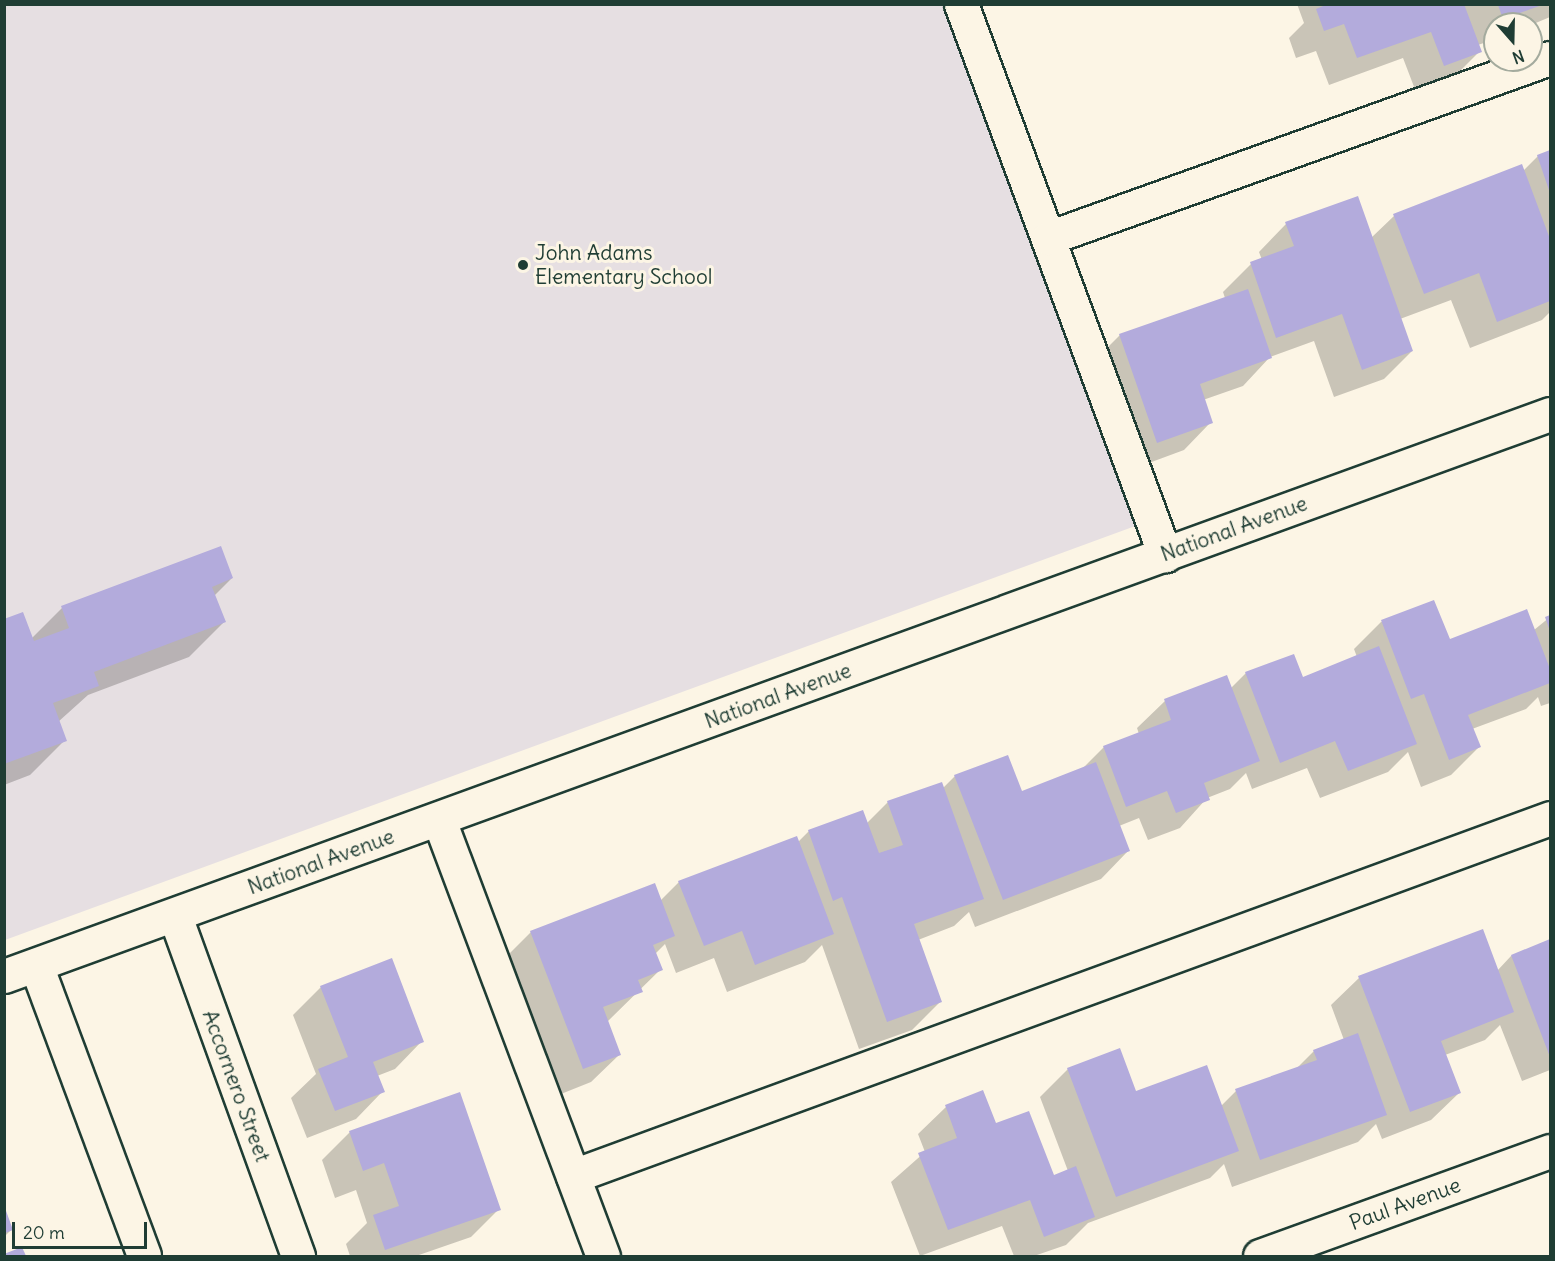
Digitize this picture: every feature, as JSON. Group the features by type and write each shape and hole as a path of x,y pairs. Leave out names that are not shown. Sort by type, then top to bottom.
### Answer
{"street":[{"path":"961,4 1165,555"},
{"path":"1048,238 1551,58"},
{"name":"National Avenue","path":"4,976 175,916 1551,414"},
{"path":"573,1176 1551,818"},
{"path":"439,819 603,1257"},
{"name":"Accornero Street","path":"175,916 298,1257"},
{"path":"36,965 144,1257"},
{"name":"Paul Avenue","path":"1260,1257 1551,1151"}],"shaded area":[{"name":"John Adams Elementary School","path":"5,5 945,5 1138,525 5,940"}],"building":[{"path":"1328,4 1464,4 1482,52 1444,66 1431,32 1357,58 1344,24 1324,31 1316,9"},
{"path":"1498,5 1542,5 1522,12 1500,12"},
{"path":"1550,150 1550,193 1537,155"},
{"path":"1522,164 1550,239 1550,301 1497,322 1479,273 1424,294 1393,214"},
{"path":"1358,196 1413,351 1362,370 1342,314 1276,338 1250,262 1294,246 1285,222"},
{"path":"1248,289 1272,358 1200,384 1213,423 1157,443 1119,334"},
{"path":"221,546 233,578 212,587 226,622 94,672 99,686 53,703 67,741 4,764 4,619 23,612 34,641 69,628 61,606"},
{"path":"1434,600 1450,639 1527,609 1550,669 1550,683 1468,715 1481,747 1449,760 1424,694 1411,699 1381,620"},
{"path":"1550,615 1550,631 1545,617"},
{"path":"1379,646 1417,744 1348,771 1335,741 1280,763 1245,672 1294,654 1303,677"},
{"path":"1227,675 1260,761 1204,783 1210,800 1176,813 1167,791 1126,807 1103,746 1171,720 1164,699"},
{"path":"1008,755 1022,791 1096,762 1130,851 1003,900 954,775"},
{"path":"942,782 984,899 914,924 942,1002 887,1022 842,897 833,901 808,830 863,810 879,853 903,845 887,801"},
{"path":"797,836 834,934 755,965 742,931 704,946 678,881"},
{"path":"655,883 675,936 653,945 663,970 638,980 643,992 603,1007 621,1055 583,1069 530,931"},
{"path":"1483,929 1514,1012 1441,1041 1461,1093 1410,1112 1358,976"},
{"path":"1550,939 1550,1057 1511,955"},
{"path":"392,958 424,1042 373,1062 385,1092 335,1111 318,1069 348,1057 320,986"},
{"path":"1358,1033 1387,1115 1260,1160 1235,1089 1317,1060 1313,1050"},
{"path":"1120,1048 1136,1091 1207,1065 1239,1151 1116,1197 1067,1068"},
{"path":"983,1090 996,1123 1029,1111 1054,1175 1076,1166 1095,1217 1044,1237 1030,1200 948,1230 918,1153 957,1138 945,1105"},
{"path":"460,1092 501,1210 385,1250 373,1215 399,1206 384,1163 363,1171 349,1131"},
{"path":"5,1208 13,1230 5,1233"},
{"path":"22,1247 26,1256 4,1256 4,1254"}],"place":[{"name":"John Adams Elementary School","path":"523,265"}]}
